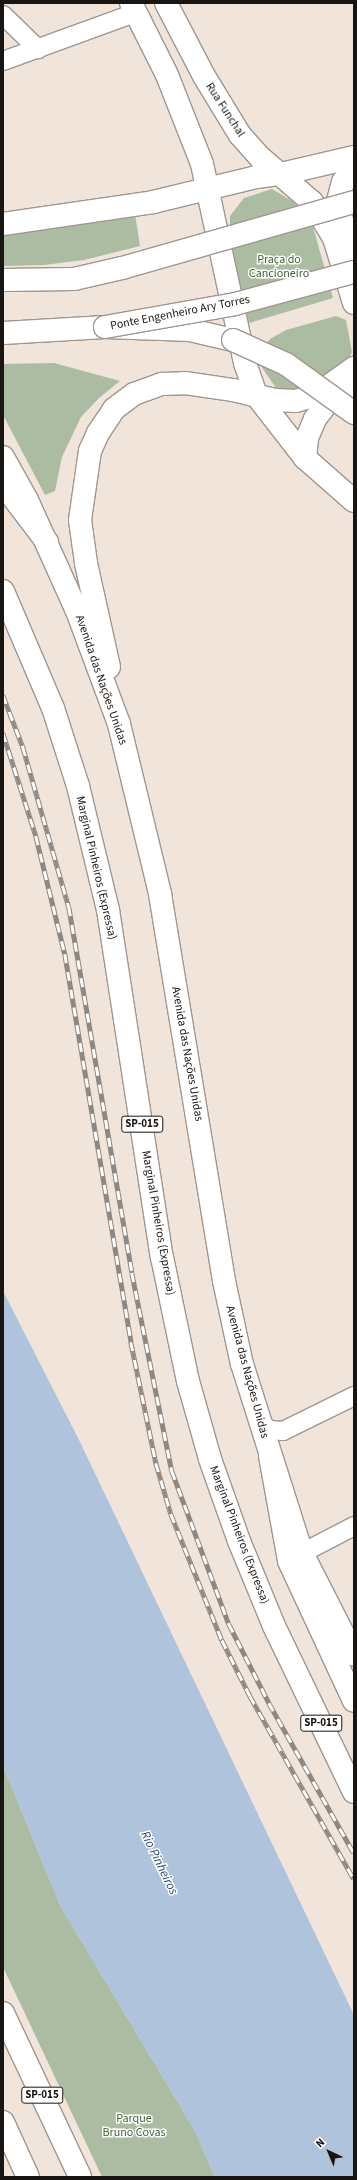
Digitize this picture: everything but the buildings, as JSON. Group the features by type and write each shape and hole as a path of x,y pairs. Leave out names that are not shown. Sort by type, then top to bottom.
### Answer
{"main road":[{"name":"Rua Funchal","path":"170,4 204,76 240,134 261,158 312,202 334,238 354,303"},
{"path":"133,8 182,110 202,164 245,363 256,395 305,458 354,501"},
{"path":"3,224 153,202 208,190 256,177 281,174 354,158"},
{"path":"354,167 343,182 337,205 354,256"},
{"path":"3,280 81,277 354,202"},
{"name":"Ponte Engenheiro Ary Torres","path":"3,333 105,327 234,304 354,272"},
{"path":"105,327 190,330 233,340 286,364 354,413"},
{"path":"119,724 103,633 86,563 80,520 90,451 98,433 114,409 134,394 162,384 184,383 256,395 275,400 296,401 316,395 354,368"},
{"path":"305,458 307,438 315,419 327,403 344,392 354,390"},
{"name":"Avenida das Nações Unidas","path":"3,457 27,500 77,611 119,724 160,894 224,1281 242,1364 302,1553 354,1656"},
{"path":"3,484 47,542"},
{"name":"Marginal Pinheiros (Expressa)","path":"3,591 53,708 78,786 108,910 162,1257 188,1380 206,1445 239,1541 274,1626 354,1792"},
{"path":"270,1456 289,1561 354,1701"},
{"name":"SP-015","path":"3,2013 80,2177"},
{"path":"3,2122 28,2177"}],"street":[{"path":"3,61 38,49 133,8"},
{"path":"3,14 38,49"},
{"path":"260,1422 270,1430 283,1431 354,1396"},
{"path":"302,1553 354,1526"}],"green space":[{"name":"Praça do Cancioneiro","path":"272,189 294,202 313,227 333,298 249,323 230,245 230,216 244,198"},
{"path":"135,214 140,246 84,260 44,265 3,266 3,233"},
{"path":"336,316 346,320 352,352 346,366 299,392 278,391 261,366 262,350 270,339 286,330"},
{"path":"54,363 120,381 99,398 81,417 62,457 55,491 45,495 3,415 3,364"},
{"name":"Parque Bruno Covas","path":"3,1766 61,1907 195,2131 215,2177 102,2177 3,1967"}],"water":[{"name":"Rio Pinheiros","path":"3,1291 79,1440 354,2015 354,2177 215,2177 195,2131 61,1907 3,1766"}],"railway":[{"path":"3,695 23,747 69,907 132,1273 172,1471 229,1624 269,1703 354,1853"},
{"path":"3,733 36,836 65,954 131,1342 156,1463 171,1514 222,1640 250,1696 354,1879"}]}
